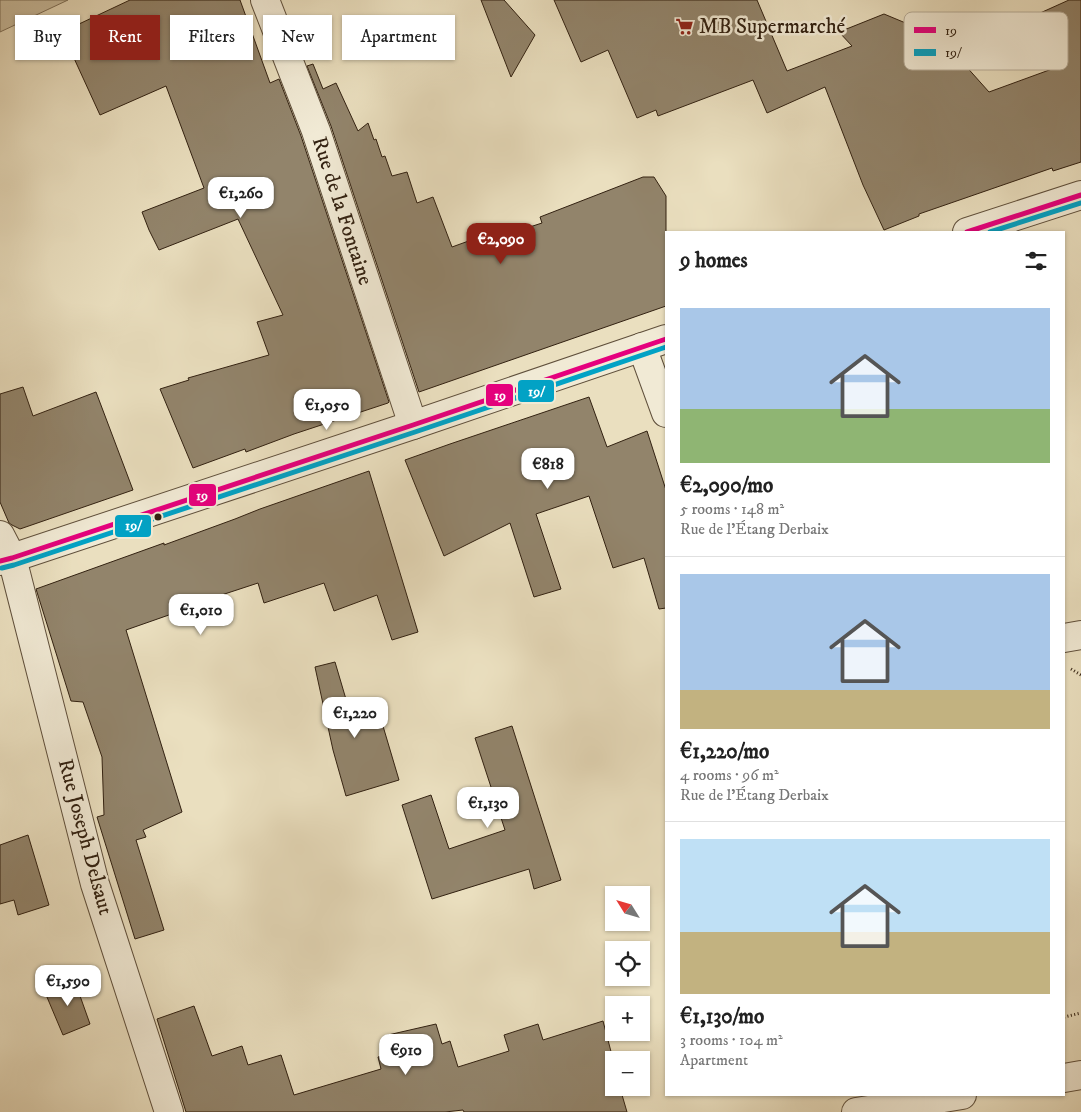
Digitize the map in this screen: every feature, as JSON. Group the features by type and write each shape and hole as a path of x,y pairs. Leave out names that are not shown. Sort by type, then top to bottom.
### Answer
{"street":[{"name":"Rue de la Fontaine","path":"265,0 316,131 414,425"},
{"path":"970,231 1081,195"},
{"path":"4,551 414,425 654,343 665,406"},
{"name":"Rue Joseph Delsaut","path":"4,551 95,884 169,1112"},
{"path":"1065,638 1081,635"},
{"path":"1065,1078 1081,1075"},
{"path":"856,1112 956,1096"}],"path":[{"path":"1065,1017 1081,1013"}],"shaded area":[{"path":"0,0 68,0 36,15 15,15 15,25 0,32"}],"building":[{"path":"130,0 240,0 245,15 170,15 170,60 253,60 253,36 270,83 279,79 301,136 388,403 246,452 245,449 193,468 160,389 189,380 188,378 269,355 257,322 283,315 238,219 159,250 142,212 204,188 166,86 100,115 75,60 80,60 80,24 90,19 90,60 160,60 160,15 98,15"},
{"path":"481,0 504,0 535,35 511,77"},
{"path":"554,0 757,0 787,71 852,46 839,32 884,14 904,22 904,70 969,70 989,92 1049,70 1068,70 1068,12 1042,12 1069,0 1081,0 1081,162 1053,171 1052,168 919,214 919,216 884,230 863,185 825,87 767,113 753,80 658,116 656,110 637,118 608,50 581,62"},
{"path":"313,64 323,89 336,83 358,131 368,123 382,157 385,156 392,176 407,172 417,203 433,197 452,247 488,234 490,240 542,223 540,217 643,177 654,177 666,196 665,306 419,392 331,126 307,66"},
{"path":"23,387 33,416 96,392 133,490 20,529 9,523 0,502 0,394"},
{"path":"589,397 607,447 647,431 665,487 665,608 659,609 644,558 613,568 589,496 536,514 561,589 534,597 510,523 444,556 405,460"},
{"path":"369,471 418,632 392,640 377,595 334,611 324,583 264,603 258,583 185,607 186,609 126,630 182,812 143,830 146,837 136,840 164,930 135,939 97,817 104,815 102,757 83,702 71,701 36,589"},
{"path":"335,662 353,723 380,716 399,780 346,796 333,750 315,667"},
{"path":"512,726 561,880 534,889 529,869 432,899 402,805 431,795 449,849 505,830 475,738"},
{"path":"28,835 49,905 18,915 14,900 0,904 0,845"},
{"path":"74,979 90,1024 63,1035 44,990"},
{"path":"194,1006 212,1056 242,1046 248,1065 281,1055 294,1095 381,1069 378,1057 392,1053 388,1035 436,1024 442,1044 450,1041 458,1067 509,1051 504,1035 538,1024 543,1040 603,1021 605,1041 608,1041 611,1051 605,1051 605,1096 622,1096 627,1112 464,1112 463,1110 445,1112 186,1112 157,1019"}],"transit line":[{"name":"19","path":"970,231 1081,195"},
{"name":"19/","path":"993,231 1081,203"},
{"name":"19","path":"0,561 413,425 665,339"},
{"name":"19/","path":"2,568 665,347"}],"place":[{"name":"MB Supermarché","path":"685,27"}]}
